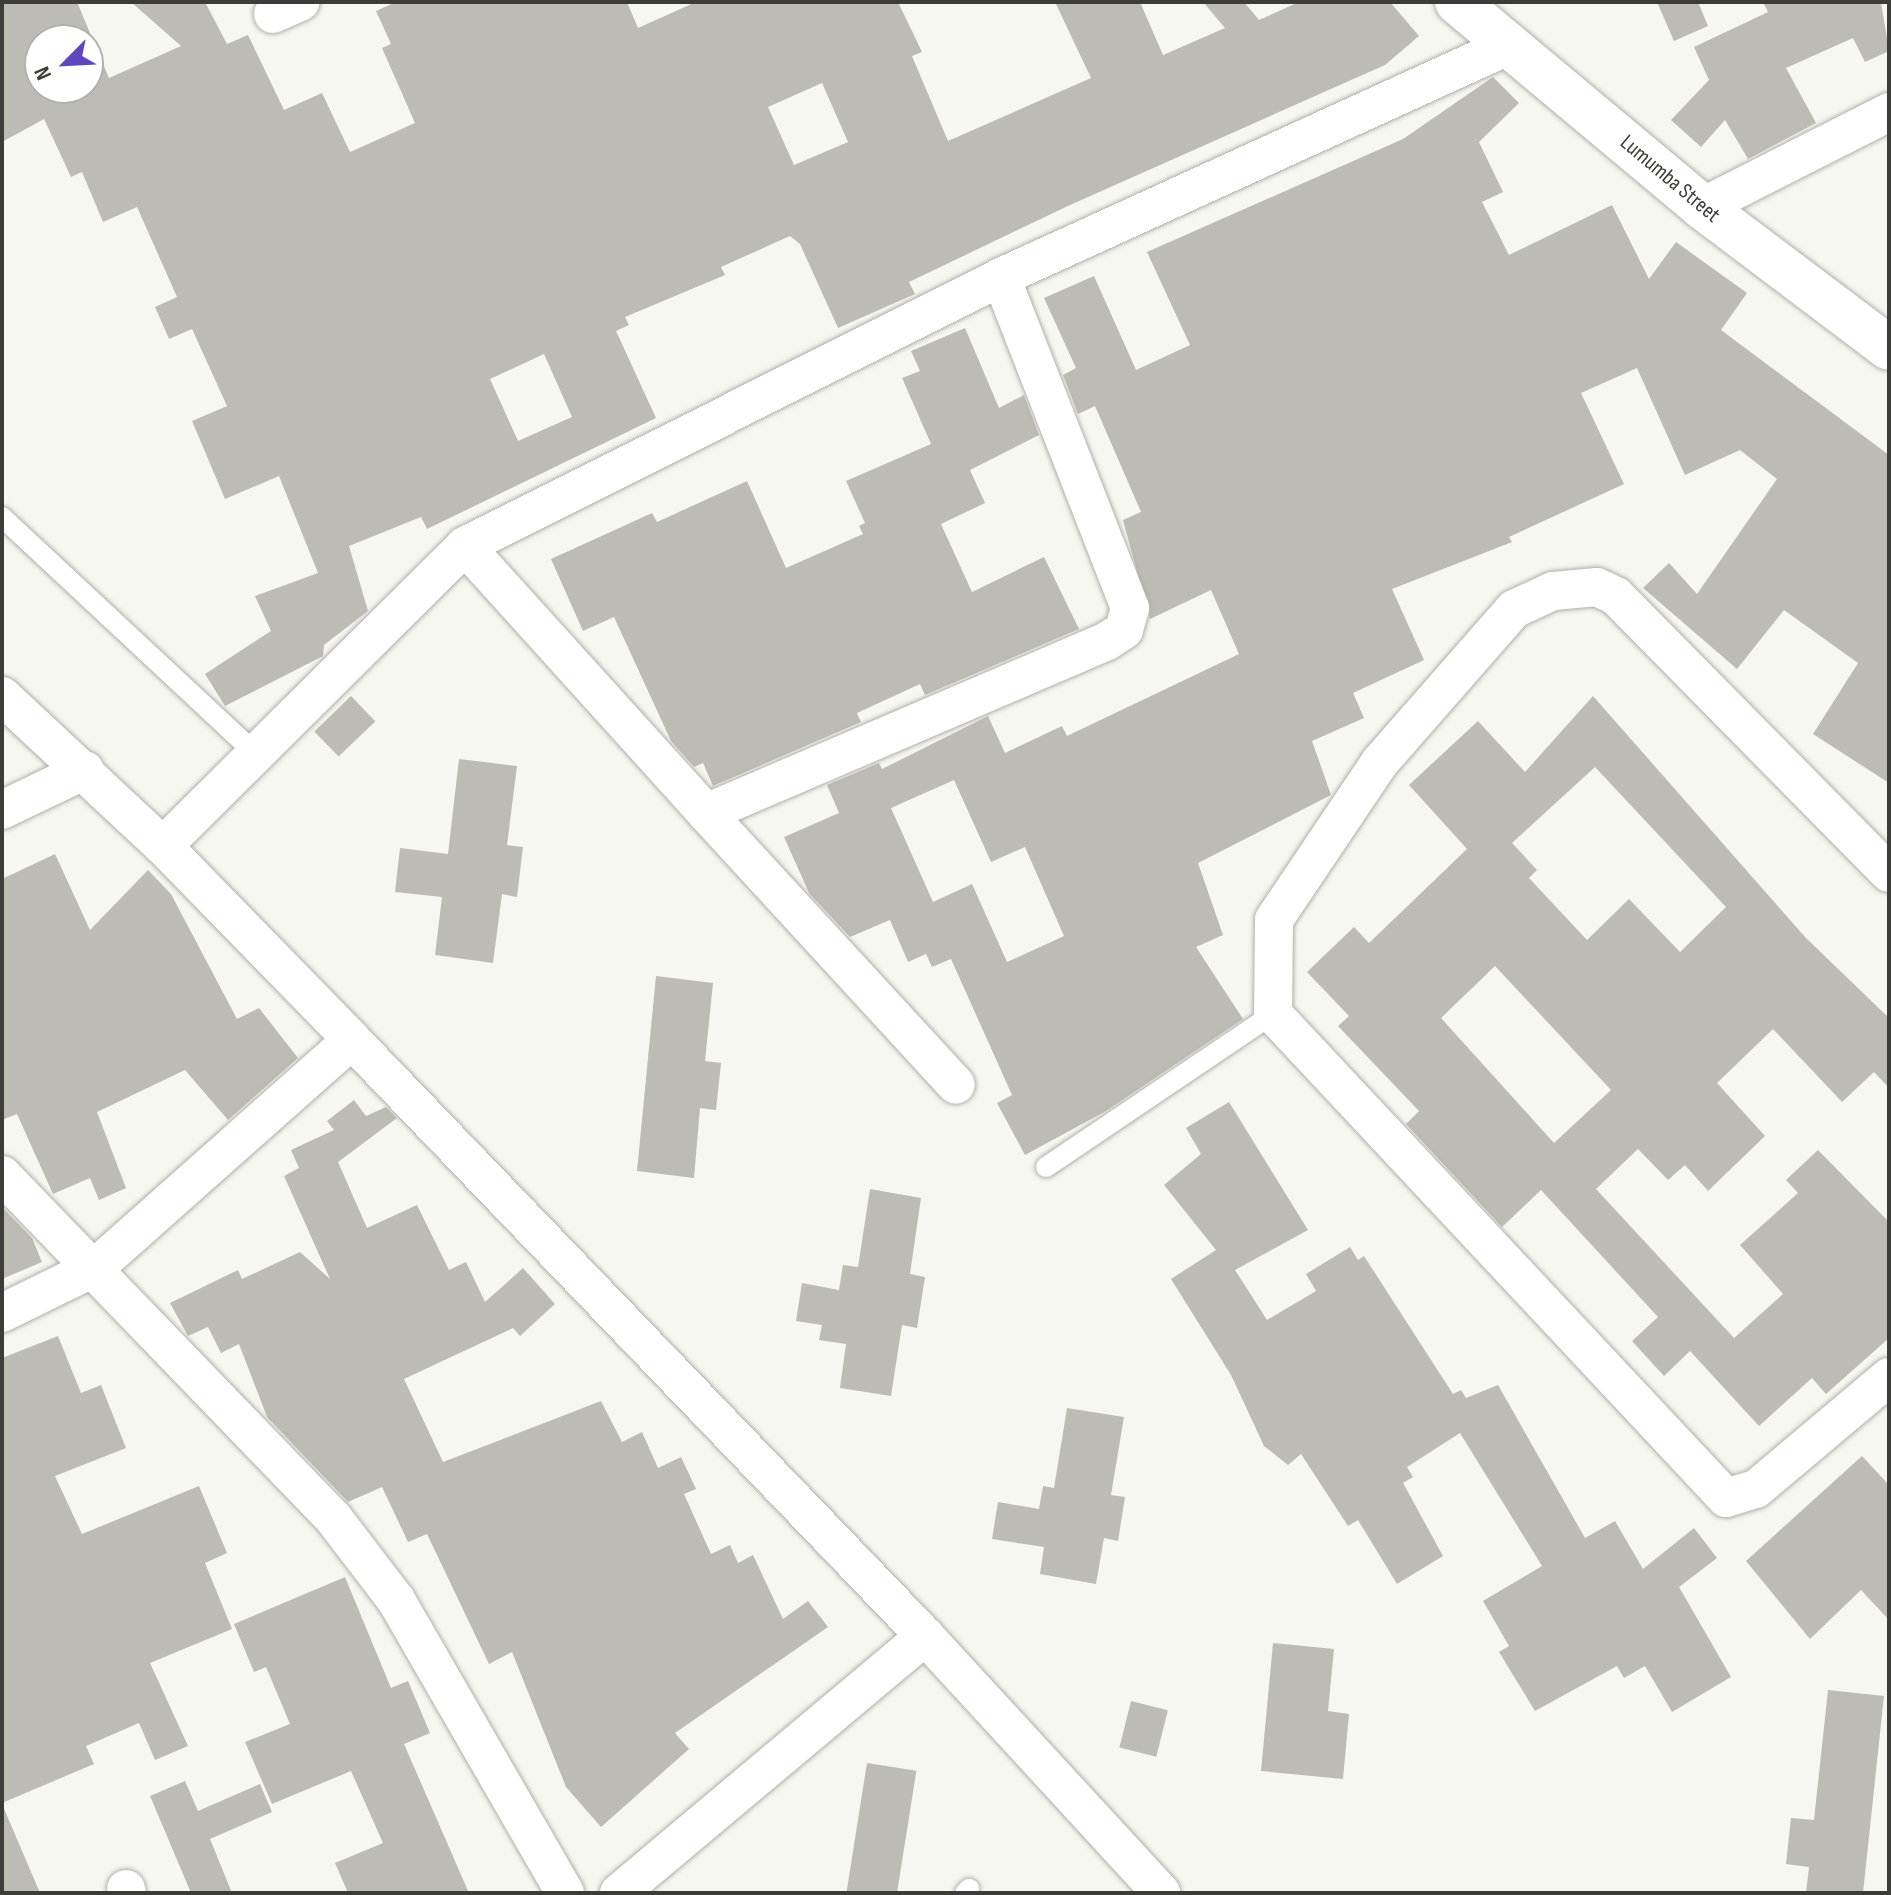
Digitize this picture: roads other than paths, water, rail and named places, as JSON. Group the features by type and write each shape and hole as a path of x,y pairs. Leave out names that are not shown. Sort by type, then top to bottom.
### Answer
{"main road":[{"name":"Lumumba Street","path":"1457,2 1702,207 1889,348"}],"street":[{"path":"163,846 259,757 465,546 1001,277 1510,45"},
{"path":"1702,207 1889,112"},
{"path":"706,813 1107,641 1130,620 1001,277"},
{"path":"465,546 956,1085"},
{"path":"1889,873 1616,596 1597,587 1553,591 1514,609 1380,762 1274,920 1273,1014 1726,1498 1756,1489 1889,1377"},
{"path":"2,696 85,770 163,846 352,1040 925,1636 1161,1893"},
{"path":"2,810 85,770"},
{"path":"2,1313 96,1267 352,1040"},
{"path":"2,1175 96,1267 334,1519 396,1600 565,1893"},
{"path":"619,1893 925,1636"}],"lane":[{"path":"2,517 259,757"},
{"path":"1046,1167 1273,1014"}]}
